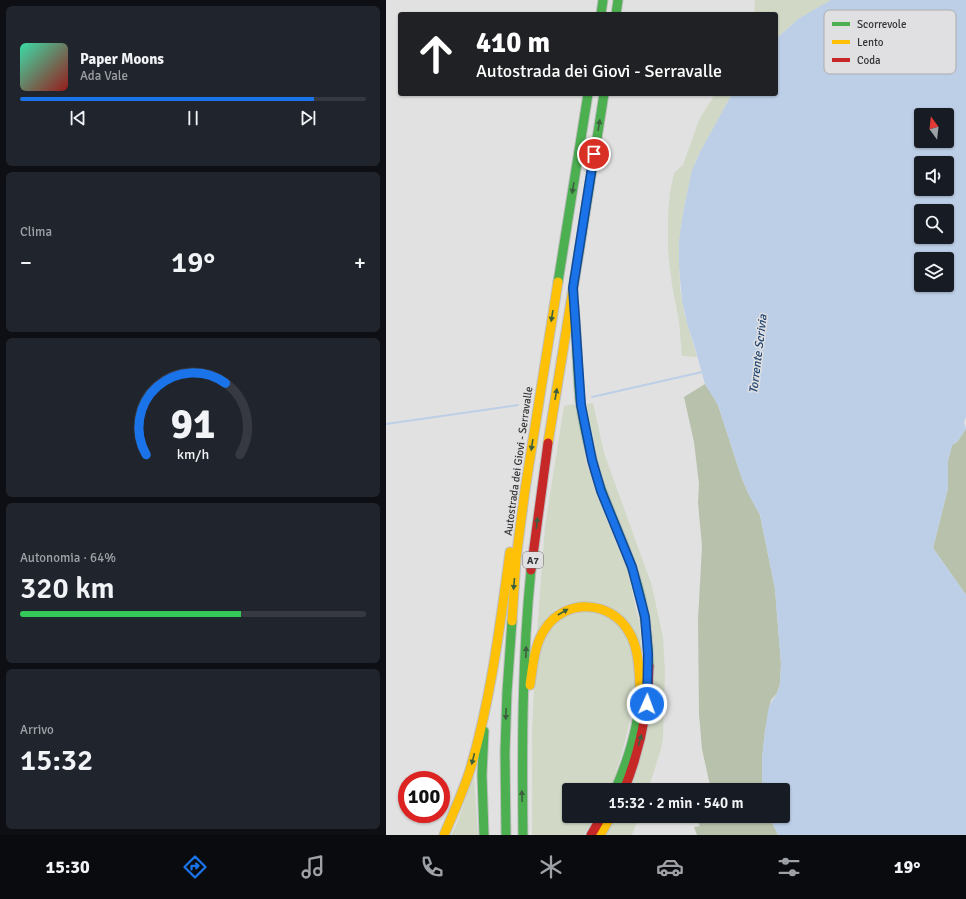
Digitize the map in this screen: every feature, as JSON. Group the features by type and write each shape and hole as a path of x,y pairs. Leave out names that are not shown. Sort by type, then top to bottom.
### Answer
{"highway":[{"path":"601,12 603,0"},
{"path":"616,12 618,0"},
{"name":"Autostrada dei Giovi - Serravalle","path":"506,835 505,752 510,639 516,559 525,490 588,96"},
{"name":"A7","path":"522,835 522,752 526,638 537,518 604,96"},
{"path":"573,288 581,405 585,426 601,491 632,567 645,617 648,641 649,668 647,704 634,765 627,783"},
{"path":"444,835 470,771 486,708 511,546 525,490"},
{"path":"522,752 533,660 543,631 559,614 568,609 589,606 599,608 616,617 630,632 636,647 639,665 641,686 638,711 627,760 618,783"},
{"path":"484,835 482,775 486,708"},
{"path":"591,835 598,823"},
{"path":"600,835 607,823"}],"green space":[{"path":"755,0 831,0 798,19 778,37 778,12 754,12"},
{"path":"714,96 731,96 696,160 683,213 679,254 680,289 684,312 697,357 682,356 679,321 672,285 668,251 668,213 674,173 683,165 699,120"},
{"path":"705,384 710,390 718,405 741,476 760,515 775,589 781,664 780,684 777,693 771,700 765,731 762,758 762,783 709,783 702,749 699,714 698,620 702,546 698,503 699,484 694,442 684,397"},
{"path":"593,403 604,453 652,586 663,638 665,671 663,737 661,749 650,783 629,783 649,629 598,466 586,404"},
{"path":"575,404 586,461 596,492 629,575 640,628 643,660 631,628 578,602 567,604 555,610 545,620 537,633 545,526 564,406"},
{"path":"966,429 966,595 933,548 948,488 948,461 952,445 957,442"},
{"path":"593,610 608,616 617,622 628,637 633,657 635,680 633,704 622,752 612,783 562,783 562,823 592,823 584,835 532,835 532,732 535,666 550,631 560,620 572,612"},
{"path":"474,775 478,835 451,835 457,823"},
{"path":"612,823 636,823 632,835 604,835"},
{"path":"698,823 772,823 778,835 697,835 694,827 700,826"}],"water":[{"name":"Torrente Scrivia","path":"831,0 966,0 966,417 964,422 966,429 957,442 952,445 948,461 948,488 933,548 966,595 966,835 778,835 772,823 790,823 790,783 762,783 762,778 762,758 769,706 777,693 780,684 781,664 775,589 760,515 741,476 718,405 705,384 687,323 682,301 679,266 679,241 692,170 700,152 731,96 778,96 778,37 798,19"}],"waterway":[{"path":"592,397 702,372"},
{"path":"386,424 518,405"}],"traffic: fast":[{"path":"601,12 603,0"},
{"path":"616,12 618,0"},
{"path":"558,282 588,96"},
{"path":"579,252 604,96"},
{"path":"574,306 580,400 584,427 599,483 627,553 639,589 646,627 649,666"},
{"path":"523,835 524,669 531,570"},
{"path":"506,835 505,752 507,692 512,621"},
{"path":"618,783 625,766 636,728 640,701 640,688"},
{"path":"484,731 482,775 484,835"}],"traffic: slow":[{"path":"548,443 579,252"},
{"path":"512,621 516,559 525,490 558,282"},
{"path":"444,835 470,770 484,716 494,662 510,552"},
{"path":"530,685 536,649 545,629 554,619 564,612 576,608 588,607 600,609 611,614 621,621 629,632 637,652 640,688"},
{"path":"600,835 607,823"}],"traffic: jam":[{"path":"531,570 548,443"},
{"path":"627,783 639,745 645,714 649,682 649,666"},
{"path":"591,835 598,823"}],"route":[{"path":"594,154 573,288 581,405 592,460 601,491 623,543 639,589 648,641 649,668 647,704"}]}
